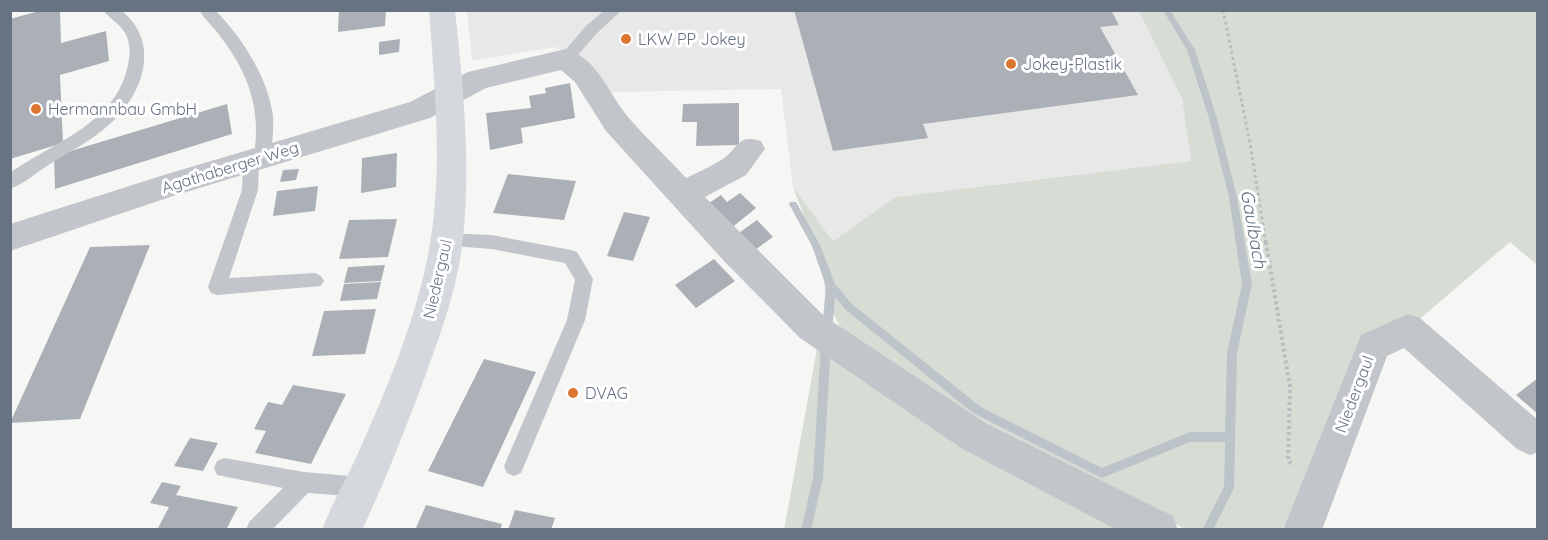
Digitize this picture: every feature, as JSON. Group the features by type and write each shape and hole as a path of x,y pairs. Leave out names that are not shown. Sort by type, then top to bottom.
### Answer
{"main road":[{"name":"Niedergaul","path":"340,530 362,487 431,313 447,240 450,194 450,95 442,10"}],"street":[{"name":"Agathaberger Weg","path":"10,238 167,186 420,110 478,79 566,59"},
{"path":"566,59 585,75 616,123 812,327 974,436 1159,530"},
{"path":"682,194 735,167 750,149"},
{"name":"Niedergaul","path":"1302,530 1373,346 1408,329 1530,437"}],"lane":[{"path":"10,182 30,166 96,126 117,109 127,96 136,69 137,42 128,24 110,10"},
{"path":"206,10 231,40 257,87 265,112 250,190 217,286 315,281"},
{"path":"566,59 591,30 615,10"},
{"path":"447,240 491,242 571,257 584,279 576,320 514,466"},
{"path":"224,468 304,482 362,487"},
{"path":"257,530 304,482"}],"path":[{"path":"1222,10 1250,143 1290,387 1288,461 1320,482"}],"shaded area":[{"name":"Jokey-Plastik","path":"467,11 1139,11 1182,99 1191,161 895,197 833,241 793,187 781,89 612,92 605,90 583,63 555,47 472,61"},
{"path":"1139,11 1537,11 1537,265 1510,242 1408,329 1373,346 1320,482 1282,529 1185,529 972,421 842,331 827,301 820,258 793,187 833,241 895,197 1191,161 1182,99"},
{"path":"817,349 1125,530 784,530"}],"building":[{"name":"Hermannbau GmbH","path":"43,10 60,10 61,43 106,31 109,61 60,75 63,143 10,159 10,19"},
{"path":"339,10 386,10 385,26 338,32"},
{"name":"Jokey-Plastik","path":"794,10 1111,10 1119,25 1100,27 1138,95 923,124 928,138 833,151"},
{"path":"400,39 399,52 379,55 379,42"},
{"path":"570,83 575,118 521,128 523,143 490,150 486,113 531,108 529,96 546,93 545,88"},
{"path":"739,103 739,145 696,146 697,122 682,122 683,104"},
{"path":"227,104 232,134 55,189 54,156"},
{"path":"397,153 396,187 361,193 362,158"},
{"path":"299,169 296,180 280,182 283,170"},
{"path":"508,174 576,181 564,220 493,213"},
{"path":"318,186 315,211 273,216 277,191"},
{"path":"740,193 756,208 730,229 706,205 721,195 727,202"},
{"path":"624,212 650,217 633,261 607,256"},
{"path":"397,219 388,257 339,259 349,220"},
{"path":"757,220 773,237 752,252 736,235"},
{"path":"150,245 80,419 10,423 90,247"},
{"path":"714,259 735,281 696,308 675,285"},
{"path":"385,265 381,281 344,283 348,267"},
{"path":"381,282 377,299 340,301 344,284"},
{"path":"376,309 365,354 312,356 324,311"},
{"path":"484,359 536,372 483,487 428,471"},
{"path":"1538,378 1538,414 1516,395"},
{"path":"293,385 346,394 311,464 255,453 266,431 254,429 268,402 282,405"},
{"path":"190,438 218,443 203,471 174,466"},
{"path":"162,482 181,486 176,495 238,507 226,530 157,530 169,507 150,503"},
{"path":"426,505 502,524 500,530 415,530"},
{"path":"515,510 555,518 551,530 508,530"}],"waterway":[{"name":"Gaulbach","path":"1166,10 1191,50 1213,118 1233,197 1247,284 1232,353 1230,437"},
{"path":"793,204 816,245 831,286"},
{"path":"827,331 831,286"},
{"path":"831,286 849,307 977,410 1102,473 1190,437 1230,437"},
{"path":"806,530 818,478 826,344"},
{"name":"Gaulbach","path":"1207,530 1229,488 1230,437"}],"place":[{"name":"LKW PP Jokey","path":"626,39"},
{"name":"Jokey-Plastik","path":"1011,64"},
{"name":"Hermannbau GmbH","path":"36,109"},
{"name":"DVAG","path":"573,393"}]}
